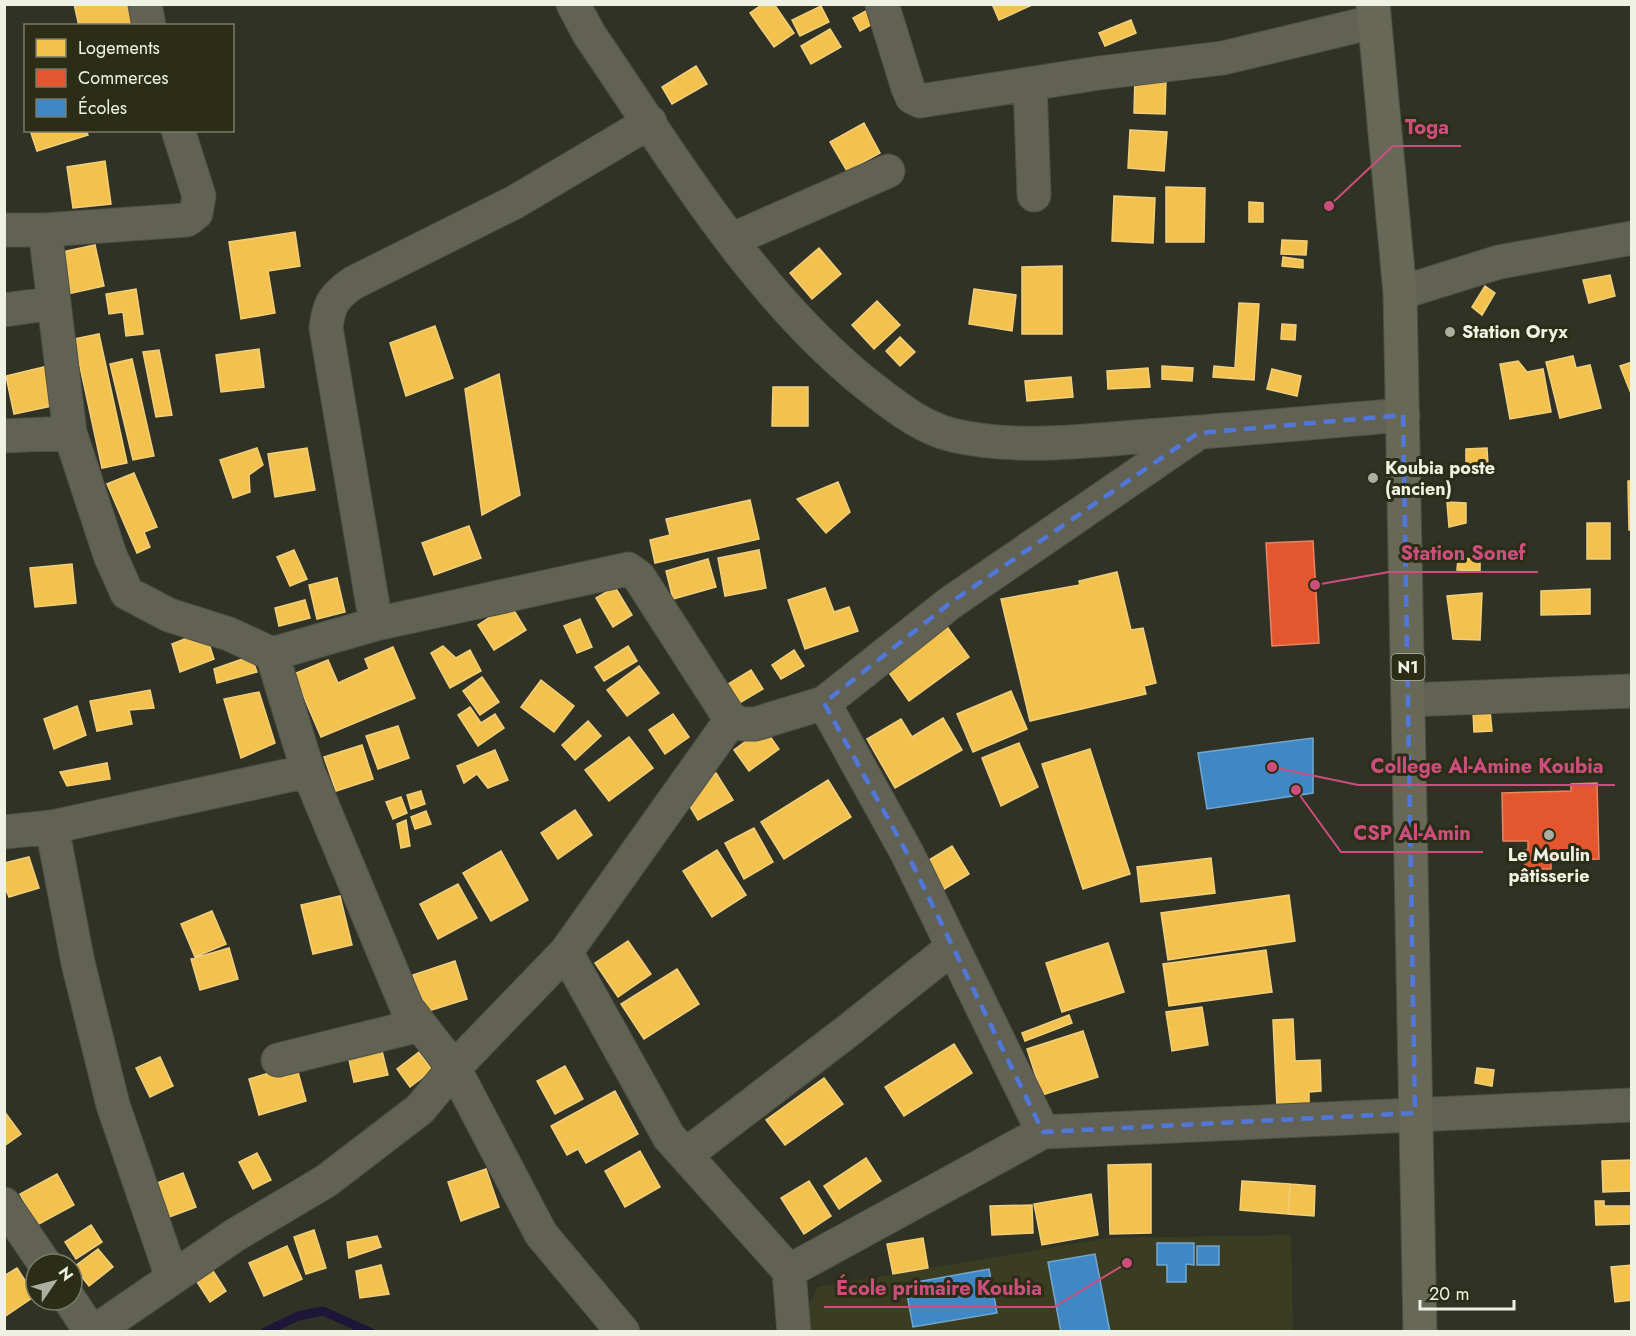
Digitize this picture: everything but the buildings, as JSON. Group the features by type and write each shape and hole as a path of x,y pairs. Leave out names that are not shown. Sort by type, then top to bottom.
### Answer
{"main road":[{"name":"N1","path":"1373,13 1400,292 1420,1332"}],"street":[{"path":"145,4 149,24"},
{"path":"573,4 731,240 802,323 854,375 907,416 949,434 992,442 1054,444 1403,415"},
{"path":"882,4 912,97 927,101 1030,84 1223,58 1373,13"},
{"path":"1030,84 1034,195"},
{"path":"376,624 326,328 328,306 341,291 353,283 515,202 650,122"},
{"path":"4,230 45,230 187,220 196,213 199,196 179,132"},
{"path":"731,240 888,171"},
{"path":"45,230 70,433 110,555 127,593 169,615 229,634 272,654 376,624 628,569 639,577 731,720 743,724 755,724 824,703 950,603 1198,433"},
{"path":"1400,292 1499,262 1632,237"},
{"path":"4,310 54,303"},
{"path":"4,436 70,433"},
{"path":"272,654 308,771 407,1008 454,1068 541,1234 624,1332"},
{"path":"1409,700 1632,691"},
{"path":"824,703 907,853 1043,1132"},
{"path":"79,1312 93,1332 172,1277 373,1148 420,1109 454,1068 566,952 731,720"},
{"path":"4,832 52,827 308,771"},
{"path":"52,827 78,963 113,1106 172,1277"},
{"path":"687,1154 953,947"},
{"path":"566,952 669,1137 687,1154 789,1271 794,1332"},
{"path":"278,1059 420,1025"},
{"path":"789,1271 1043,1132 1415,1113 1632,1105"},
{"path":"4,1204 37,1252"}],"highlighted area":[{"path":"1403,415 1415,1113 1043,1132 907,853 824,703 950,603 1198,433"}],"shaded area":[{"path":"1291,1235 1293,1331 809,1332 807,1308 818,1287 1108,1238"}],"waterway":[{"path":"265,1332 298,1316 323,1311 370,1332"}],"place":[{"name":"Toga","path":"1329,206"},
{"name":"Station Oryx","path":"1450,332"},
{"name":"Koubia poste (ancien)","path":"1373,478"},
{"name":"Station Sonef","path":"1315,585"},
{"name":"College Al-Amine Koubia","path":"1272,767"},
{"name":"CSP Al-Amin","path":"1296,790"},
{"name":"Le Moulin pâtisserie","path":"1549,835"},
{"name":"École primaire Koubia","path":"1127,1263"}]}
